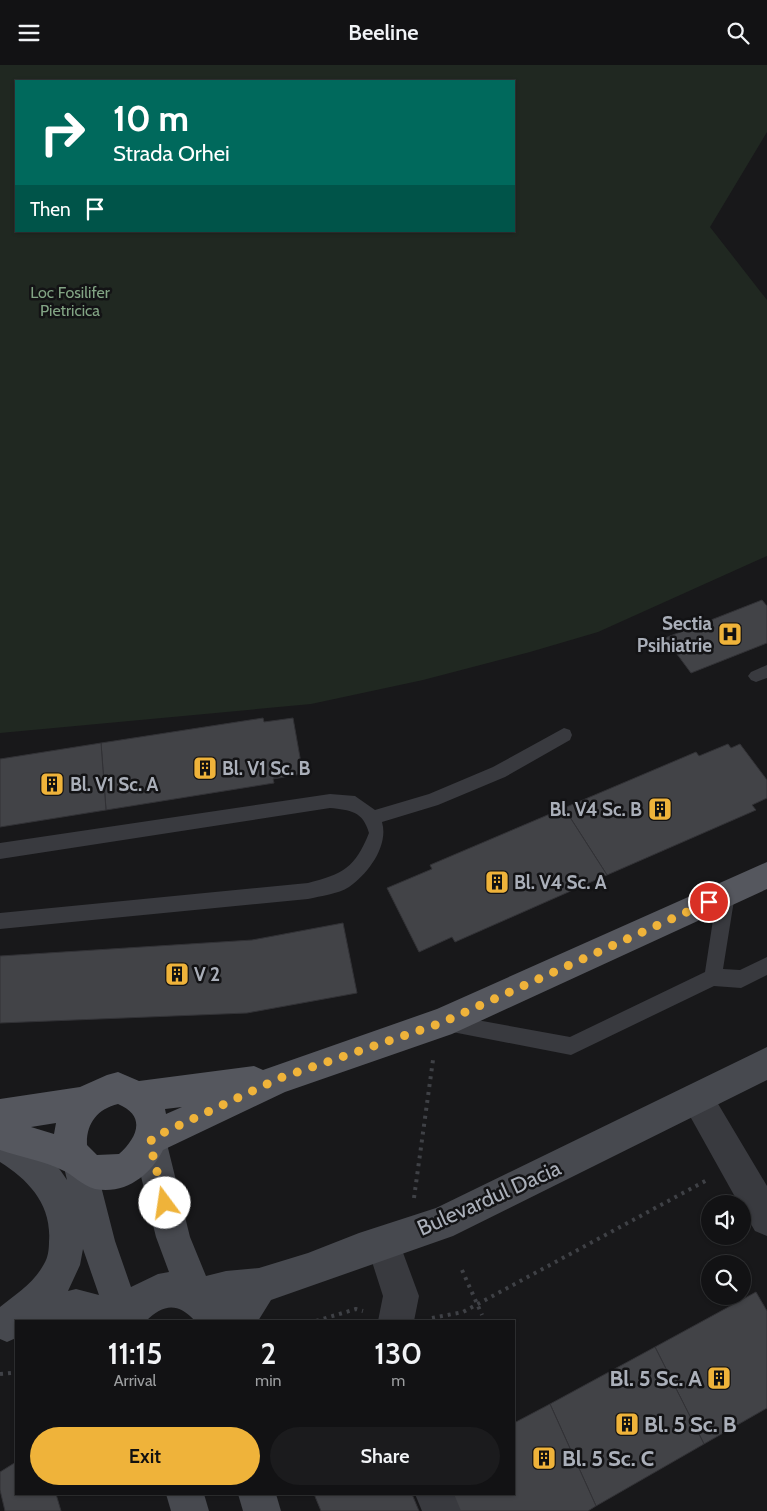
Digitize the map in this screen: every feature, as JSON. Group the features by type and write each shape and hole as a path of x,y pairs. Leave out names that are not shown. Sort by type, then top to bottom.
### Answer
{"main road":[{"path":"151,1141 280,1078 441,1023 767,875"},
{"name":"Bulevardul Dacia","path":"206,1309 226,1289 259,1286 308,1271 441,1224 485,1204 767,1063"},
{"path":"141,1096 280,1078"},
{"path":"0,1133 78,1160 90,1171 104,1174 118,1173 131,1167 142,1157 151,1141 154,1122 150,1108 141,1096 130,1091 112,1089 94,1095 84,1103 76,1115 71,1129 71,1144 78,1160 98,1241 125,1320"},
{"path":"0,1115 84,1103"},
{"path":"151,1141 173,1237 206,1309"},
{"path":"0,1143 23,1156 54,1187 66,1212 67,1238 64,1263 52,1285 16,1320"},
{"path":"239,1320 259,1286"},
{"path":"126,1320 136,1305 150,1295 166,1289 182,1290 206,1309"},
{"path":"27,1320 76,1307 122,1320"},
{"path":"184,1495 190,1511"},
{"path":"257,1495 262,1511"}],"street":[{"path":"697,1098 767,1219"},
{"path":"383,1243 401,1296 405,1320"},
{"path":"434,1495 442,1511"}],"lane":[{"path":"373,818 432,800 499,772 564,735"},
{"path":"0,851 330,801 355,803 373,818 377,833 371,849 360,867 342,882 308,891 0,921"},
{"path":"713,977 726,894"},
{"path":"441,1023 571,1046 713,977 741,979 767,966"}],"path":[{"path":"422,1200 414,1204 413,1192 433,1059"},
{"path":"411,1320 463,1311 735,1165"},
{"path":"462,1270 482,1315"},
{"path":"319,1320 356,1309 401,1320"},
{"path":"0,1374 10,1373 15,1376"}],"green space":[{"name":"Loc Fosilifer Pietricica","path":"0,65 767,65 767,132 710,227 767,300 767,556 598,632 423,680 311,704 0,733"}],"building":[{"name":"Sectia Psihiatrie","path":"762,600 767,606 767,643 691,673 665,638"},
{"name":"Bl. V1 Sc. B","path":"263,718 264,722 293,718 301,763 305,763 307,773 273,779 274,783 106,810 101,743"},
{"name":"Bl. V1 Sc. A","path":"101,743 106,810 0,827 0,759"},
{"name":"Bl. V4 Sc. B","path":"728,744 731,748 740,744 767,780 767,798 752,805 756,810 607,875 564,808 696,752 699,756"},
{"name":"Bl. V4 Sc. A","path":"564,808 607,875 455,942 452,937 419,952 387,888 432,869 430,865"},
{"name":"V 2","path":"343,923 357,993 247,1013 0,1023 0,956 252,940"},
{"name":"Bl. 5 Sc. A","path":"756,1292 767,1311 767,1408 704,1444 655,1347 732,1305 751,1305 751,1295"},
{"name":"Bl. 5 Sc. B","path":"655,1347 704,1444 596,1506 550,1404"},
{"name":"Bl. 5 Sc. C","path":"550,1404 596,1506 588,1511 458,1511 451,1495 515,1495 515,1422"},
{"path":"15,1463 15,1495 56,1495 61,1511 5,1511 0,1490 0,1472"},
{"path":"314,1495 412,1495 419,1511 321,1511"}],"place":[{"name":"Sectia Psihiatrie","path":"730,634"},
{"name":"Bl. V1 Sc. B","path":"205,768"},
{"name":"Bl. V1 Sc. A","path":"52,784"},
{"name":"Bl. V4 Sc. B","path":"660,809"},
{"name":"Bl. V4 Sc. A","path":"497,882"},
{"name":"V 2","path":"177,974"},
{"name":"Bl. 5 Sc. A","path":"719,1378"},
{"name":"Bl. 5 Sc. B","path":"627,1424"},
{"name":"Bl. 5 Sc. C","path":"544,1458"}],"route":[{"path":"165,1203 150,1144 152,1138 280,1078 441,1023 709,902"}]}
